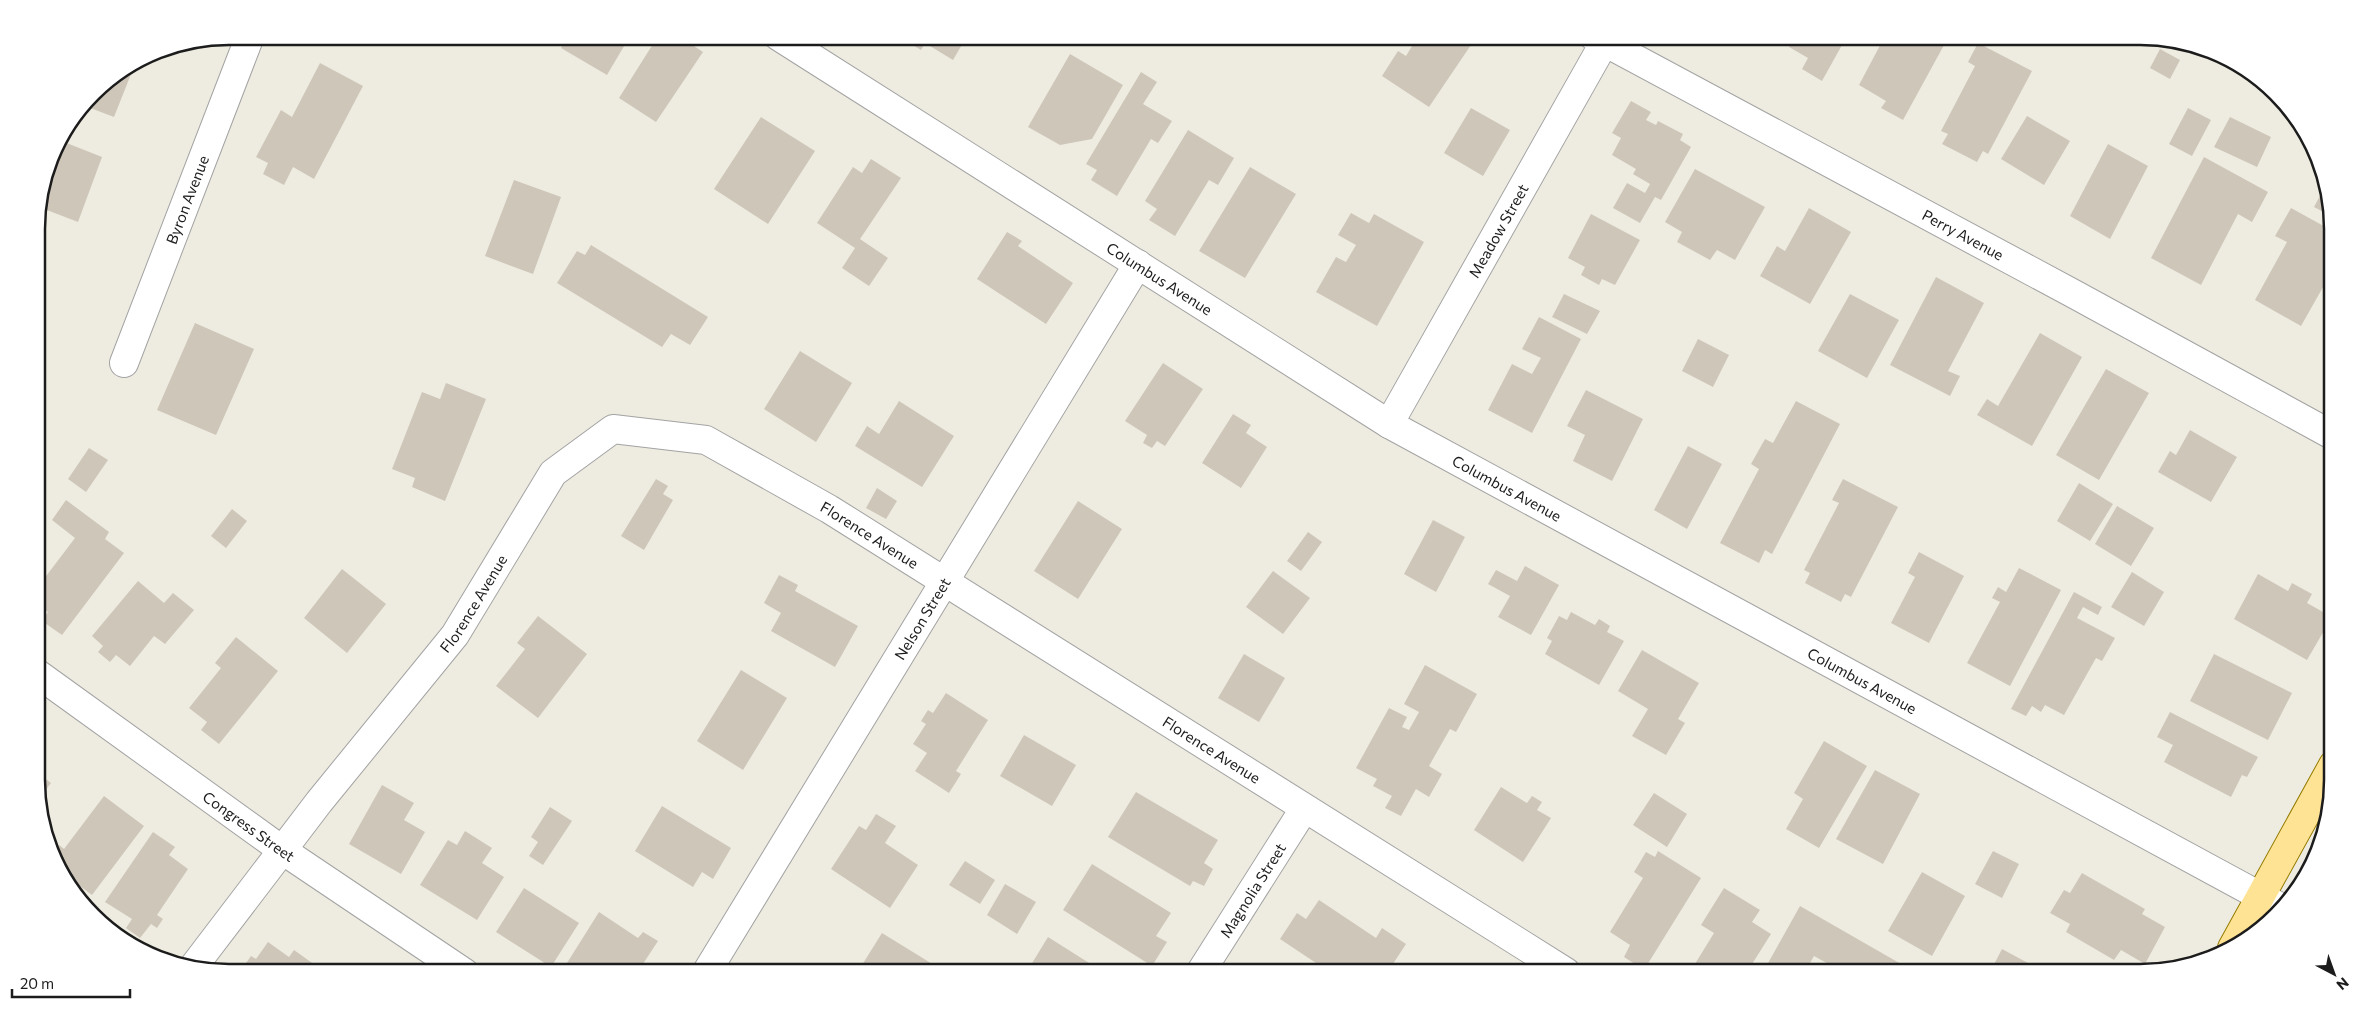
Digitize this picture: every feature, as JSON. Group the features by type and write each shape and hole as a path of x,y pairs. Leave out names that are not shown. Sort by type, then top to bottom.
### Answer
{"main road":[{"path":"2250,928 2271,903 2324,785"}],"street":[{"name":"Byron Avenue","path":"124,362 247,45"},
{"name":"Columbus Avenue","path":"792,45 1389,424 2271,903"},
{"name":"Meadow Street","path":"1389,424 1598,45"},
{"name":"Perry Avenue","path":"1615,45 2324,431"},
{"name":"Nelson Street","path":"712,964 1138,264"},
{"name":"Florence Avenue","path":"198,961 282,850 455,635 553,473 613,429 706,440 829,509 1553,964"},
{"name":"Congress Street","path":"45,679 282,850 452,964"},
{"name":"Magnolia Street","path":"1205,964 1304,809"}],"building":[{"path":"563,45 625,45 607,75 561,48"},
{"path":"652,45 692,45 703,52 656,122 619,98"},
{"path":"913,45 924,45 921,50"},
{"path":"928,45 962,45 953,60"},
{"path":"1413,45 1471,45 1429,107 1382,76 1398,51 1406,56"},
{"path":"1790,45 1842,45 1822,81 1802,69 1808,58 1789,47"},
{"path":"1880,45 1944,45 1903,120 1881,108 1886,101 1859,85"},
{"path":"1977,45 1982,45 2032,71 1988,154 1983,151 1977,162 1942,144 1948,134 1941,131 1975,66 1968,62"},
{"path":"2160,49 2180,60 2170,79 2150,68"},
{"path":"1070,54 1123,85 1092,139 1060,145 1028,127"},
{"path":"320,63 363,86 314,179 293,167 284,185 263,174 268,163 256,157 281,110 292,117"},
{"path":"1141,72 1157,82 1143,104 1172,121 1158,143 1151,139 1117,196 1091,180 1097,170 1086,164"},
{"path":"131,73 114,117 91,108 117,83"},
{"path":"1631,101 1651,112 1646,120 1656,125 1658,121 1683,134 1680,140 1691,147 1661,200 1655,197 1640,223 1613,208 1627,183 1645,193 1650,184 1633,174 1636,169 1612,155 1621,138 1612,133"},
{"path":"1471,108 1510,130 1483,176 1444,153"},
{"path":"2188,108 2211,120 2192,156 2169,144"},
{"path":"2027,116 2070,141 2044,185 2001,159"},
{"path":"761,117 815,151 768,224 714,189"},
{"path":"2230,117 2271,137 2257,167 2214,147"},
{"path":"1188,130 1234,158 1218,185 1209,180 1175,236 1149,220 1157,209 1145,201"},
{"path":"67,143 102,157 78,222 46,210 51,181"},
{"path":"2108,144 2148,166 2110,239 2070,216"},
{"path":"2204,157 2268,192 2252,222 2238,214 2201,285 2151,258"},
{"path":"871,159 901,178 860,239 888,258 869,286 842,268 855,248 817,223 853,167 862,173"},
{"path":"1250,167 1296,194 1245,278 1199,251"},
{"path":"1695,169 1765,207 1735,260 1717,250 1710,260 1677,242 1682,232 1665,222"},
{"path":"514,180 561,197 533,274 485,256"},
{"path":"2320,195 2323,212 2314,207"},
{"path":"1809,208 1851,232 1810,304 1760,276 1777,246 1785,251"},
{"path":"2291,208 2324,226 2324,285 2301,326 2255,300 2287,242 2275,236"},
{"path":"1351,213 1369,223 1374,214 1424,242 1377,326 1316,292 1336,257 1346,262 1356,245 1338,235"},
{"path":"1591,214 1640,240 1615,285 1602,279 1599,285 1581,275 1585,267 1568,258"},
{"path":"1007,232 1022,241 1018,246 1073,283 1046,324 977,279"},
{"path":"591,245 708,317 690,345 671,334 662,347 557,283 577,251 585,255"},
{"path":"1936,277 1984,303 1948,371 1960,376 1950,396 1890,365"},
{"path":"1564,294 1600,311 1587,334 1552,317"},
{"path":"1850,294 1899,320 1867,378 1818,351"},
{"path":"1539,317 1581,339 1532,433 1488,410 1512,364 1532,374 1541,358 1522,349"},
{"path":"195,323 254,349 216,435 157,410"},
{"path":"2040,333 2082,357 2032,446 1977,415 1987,399 1998,406"},
{"path":"1698,339 1729,355 1713,387 1682,371"},
{"path":"800,351 852,383 816,442 764,409"},
{"path":"1163,363 1203,389 1165,446 1157,441 1152,448 1143,443 1147,435 1125,421"},
{"path":"2106,369 2149,393 2099,480 2056,455"},
{"path":"446,383 486,399 445,501 412,487 415,478 392,469 422,392 440,399"},
{"path":"1586,390 1643,419 1612,481 1573,461 1585,435 1567,426"},
{"path":"899,401 954,436 922,487 855,446 867,426 879,434"},
{"path":"1796,401 1840,424 1772,554 1765,550 1759,563 1720,543 1759,469 1751,464 1765,439 1773,443"},
{"path":"1233,414 1251,425 1246,433 1267,447 1241,488 1202,463"},
{"path":"2190,430 2237,457 2211,502 2158,472 2170,451 2176,455"},
{"path":"1688,446 1722,464 1687,529 1654,510"},
{"path":"89,448 108,460 86,492 68,479"},
{"path":"656,479 668,486 663,494 673,500 644,550 621,536"},
{"path":"1843,479 1898,507 1851,597 1845,594 1841,602 1805,583 1810,573 1804,570 1839,503 1832,500"},
{"path":"2079,483 2113,504 2090,541 2057,521"},
{"path":"877,488 897,501 886,519 866,508"},
{"path":"66,500 109,532 105,539 124,553 62,635 45,623 45,616 48,612 45,610 45,577 75,538 52,520"},
{"path":"1078,501 1122,529 1078,599 1034,571"},
{"path":"2117,506 2154,528 2131,566 2095,544"},
{"path":"232,509 247,521 226,548 211,536"},
{"path":"1433,520 1465,537 1436,592 1404,574"},
{"path":"1308,532 1322,542 1301,571 1287,561"},
{"path":"1919,552 1964,576 1929,643 1891,623 1915,577 1908,573"},
{"path":"1525,566 1559,585 1531,635 1498,617 1510,596 1488,584 1496,570 1517,581"},
{"path":"2019,568 2061,590 2010,686 1967,663 2000,602 1992,598 1998,587 2006,592"},
{"path":"342,569 386,604 347,653 304,618"},
{"path":"1273,571 1310,598 1283,634 1246,607"},
{"path":"2132,572 2164,592 2144,626 2111,607"},
{"path":"2258,574 2288,591 2292,583 2312,594 2307,603 2324,613 2324,631 2307,660 2234,619"},
{"path":"779,575 798,585 795,591 858,626 835,667 771,631 781,613 764,603"},
{"path":"138,581 164,603 173,593 194,610 165,644 154,636 130,666 116,655 110,662 98,652 103,646 92,636"},
{"path":"2074,592 2102,607 2098,615 2083,607 2077,618 2115,638 2102,661 2096,658 2064,715 2045,705 2041,712 2032,706 2026,716 2011,709"},
{"path":"1571,612 1595,625 1599,619 1610,626 1607,632 1624,641 1599,685 1545,654 1552,641 1547,638 1559,616 1567,620"},
{"path":"538,616 587,654 538,718 496,686 525,649 517,643"},
{"path":"236,637 278,671 219,744 201,730 207,722 189,708 221,668 215,663"},
{"path":"1642,650 1699,683 1678,719 1685,723 1666,755 1632,736 1648,709 1618,691"},
{"path":"1244,654 1285,678 1259,722 1218,698"},
{"path":"2214,654 2292,693 2268,740 2190,701"},
{"path":"1425,665 1477,694 1456,732 1450,729 1429,766 1442,774 1429,797 1416,789 1401,816 1385,808 1392,796 1373,786 1377,779 1356,768 1389,708 1407,717 1402,727 1409,730 1419,712 1404,704"},
{"path":"741,670 787,698 743,770 697,741"},
{"path":"946,693 988,720 956,771 961,774 949,793 915,771 927,753 913,744 926,724 921,721 928,710 933,713"},
{"path":"2170,712 2258,757 2247,777 2242,775 2231,797 2164,762 2173,745 2157,737"},
{"path":"1024,735 1076,765 1052,806 1000,776"},
{"path":"1824,741 1867,766 1819,848 1786,829 1803,799 1794,793"},
{"path":"1875,770 1920,794 1883,864 1836,839"},
{"path":"45,778 51,783 45,791"},
{"path":"382,785 414,803 404,820 425,832 401,874 349,844"},
{"path":"1501,787 1527,803 1532,796 1542,802 1537,810 1551,818 1523,862 1474,830"},
{"path":"1136,792 1218,840 1204,863 1213,869 1204,886 1193,881 1190,886 1108,837"},
{"path":"1654,793 1687,814 1667,847 1633,825"},
{"path":"104,796 144,826 92,895 76,882 58,847 59,845 64,849"},
{"path":"662,806 731,848 713,879 702,872 693,887 635,851"},
{"path":"550,807 572,821 543,865 529,856 538,842 531,837"},
{"path":"876,814 896,826 885,843 918,865 890,908 831,869 859,826 866,830"},
{"path":"465,831 492,848 482,863 504,877 477,920 420,885 448,840 457,845"},
{"path":"153,832 175,847 169,855 188,869 157,915 163,919 157,928 151,924 140,938 126,928 132,919 105,902"},
{"path":"1658,851 1701,878 1648,964 1635,964 1624,957 1630,945 1610,932 1643,878 1634,872 1646,852 1655,857"},
{"path":"1993,851 2019,864 2002,898 1975,884"},
{"path":"965,861 995,880 980,904 949,885"},
{"path":"1092,864 1171,913 1156,936 1167,942 1153,964 1149,964 1063,910"},
{"path":"1922,872 1965,896 1932,956 1888,931"},
{"path":"2082,873 2145,909 2142,914 2165,927 2145,964 2121,950 2114,960 2066,932 2070,924 2050,913 2064,890 2070,893"},
{"path":"1005,884 1036,902 1017,934 987,915"},
{"path":"524,888 579,923 553,964 546,964 496,932"},
{"path":"1724,888 1760,910 1752,922 1771,934 1752,964 1695,964 1714,933 1701,925"},
{"path":"1319,900 1376,938 1382,928 1406,944 1393,964 1318,964 1280,939 1297,913 1306,919"},
{"path":"1800,906 1901,964 1828,964 1814,956 1810,964 1767,964"},
{"path":"599,912 638,938 643,932 658,941 643,964 566,964"},
{"path":"882,933 932,964 863,964"},
{"path":"1048,937 1091,964 1032,964"},
{"path":"268,942 289,957 294,950 314,964 245,964 251,956 256,959"},
{"path":"2002,949 2028,963 2027,964 1994,964"}]}
